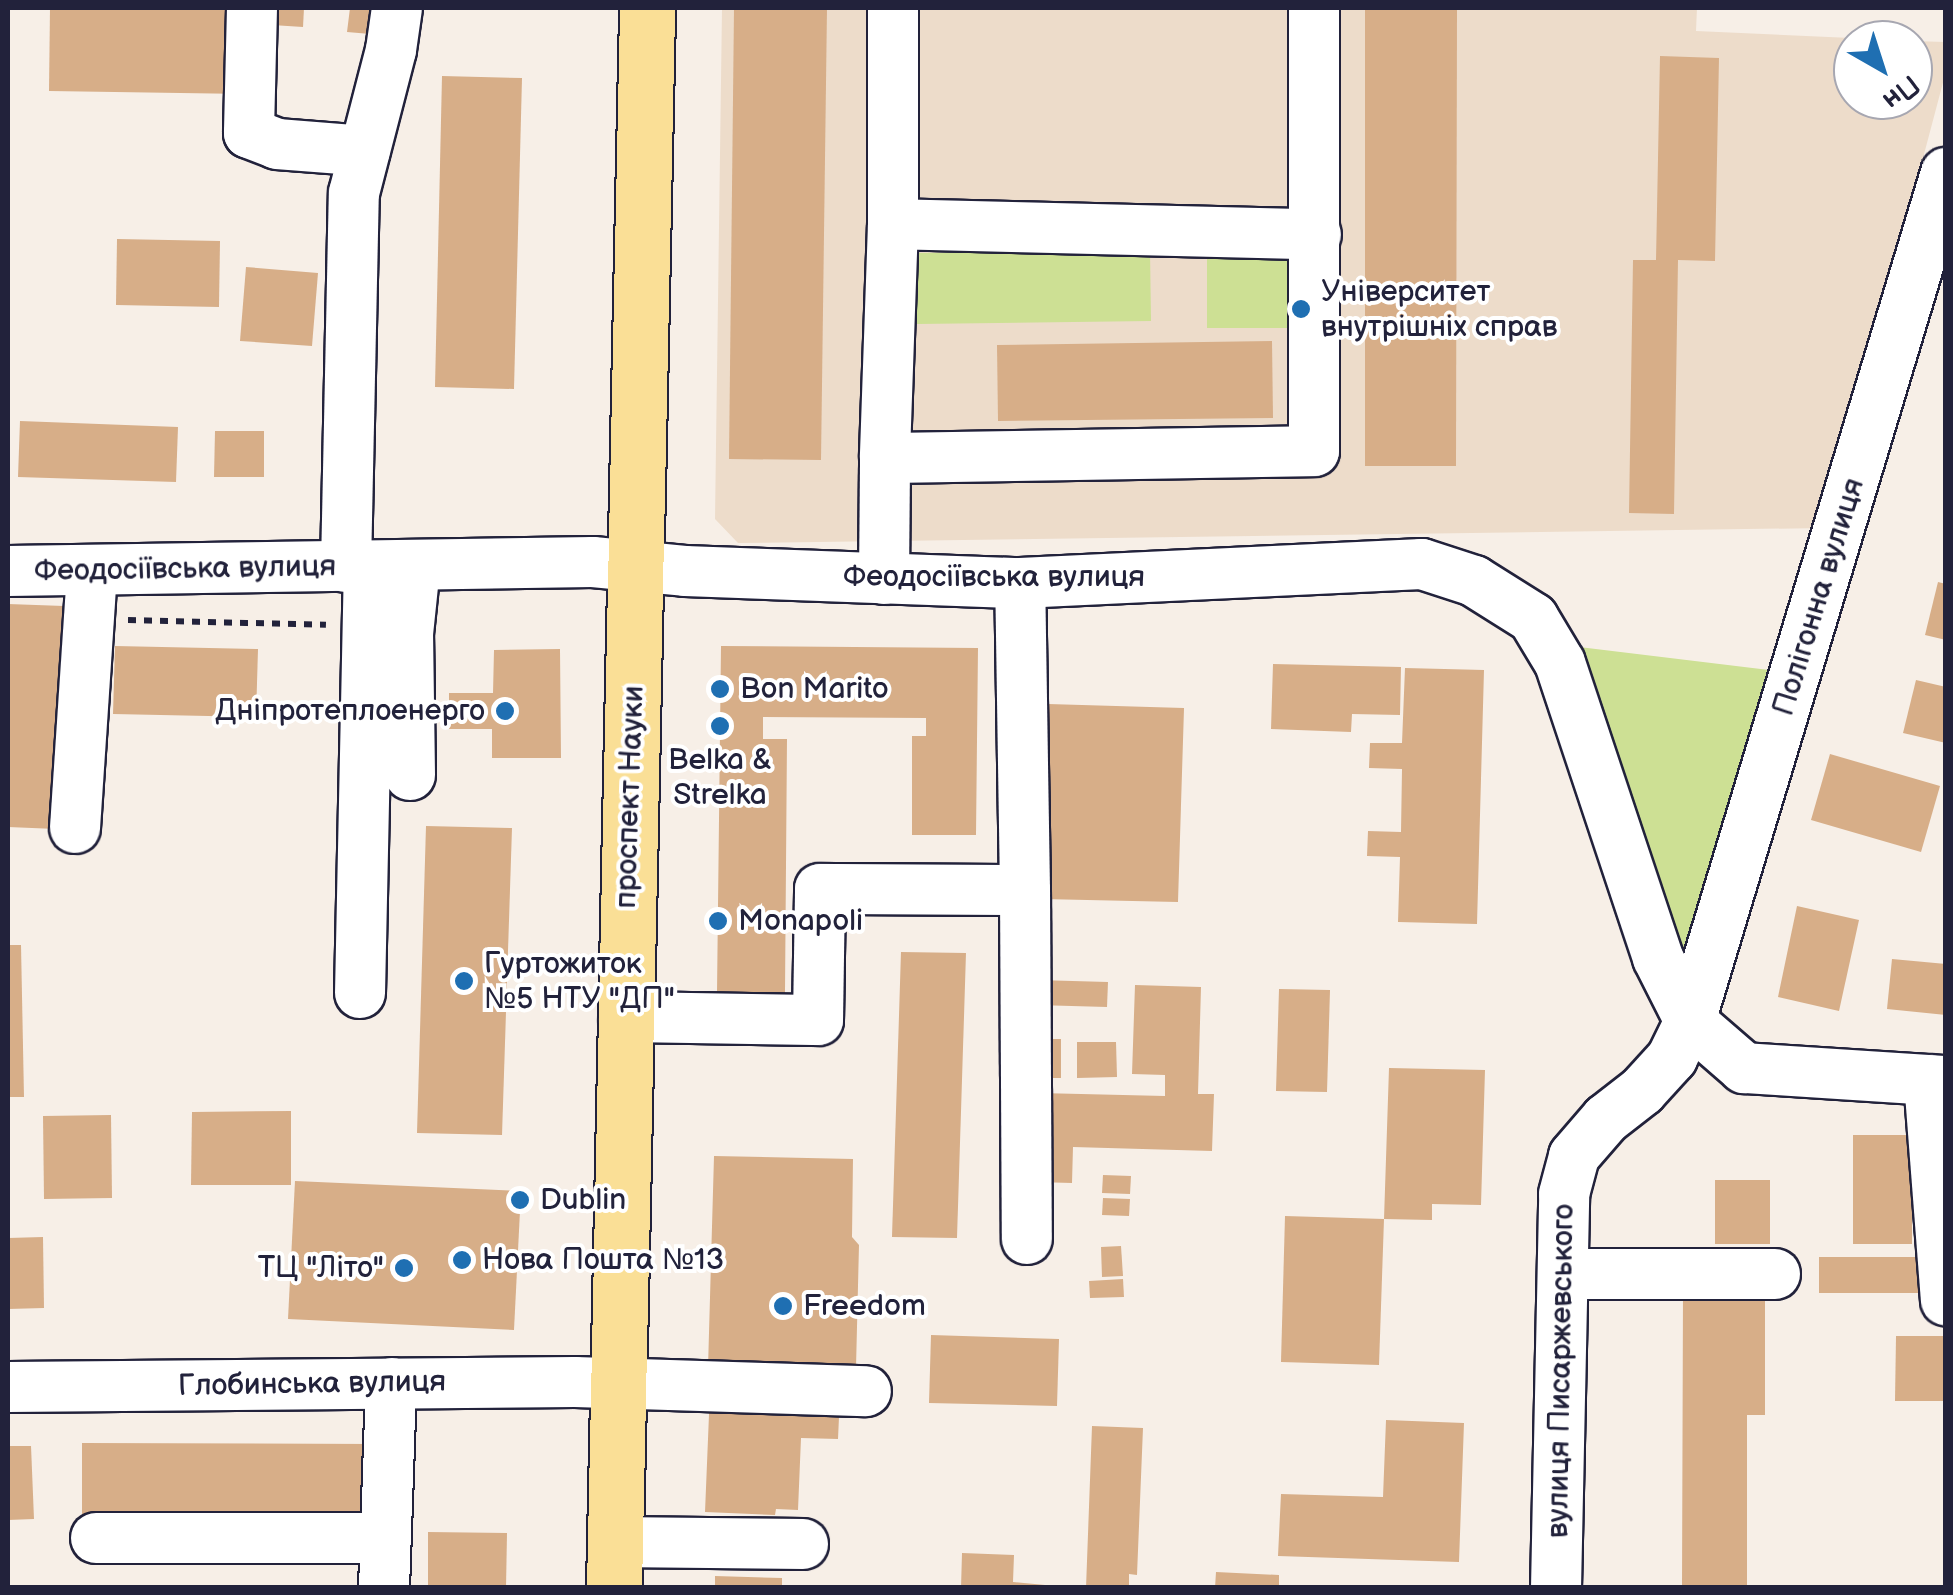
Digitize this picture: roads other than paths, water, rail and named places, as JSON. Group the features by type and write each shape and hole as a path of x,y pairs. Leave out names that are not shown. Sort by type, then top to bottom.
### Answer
{"main road":[{"name":"проспект Науки","path":"614,1565 647,8"}],"street":[{"path":"252,8 250,133 277,144 365,151"},
{"path":"360,993 367,626 377,567 354,193 391,50 397,8"},
{"path":"884,580 894,8"},
{"path":"885,458 1314,451 1314,8"},
{"name":"Полігонна вулиця","path":"1690,1021 1939,231 1946,173"},
{"path":"893,224 1316,234"},
{"name":"Феодосіївська вулиця","path":"8,571 91,596 377,567 593,562 884,580 1020,583 1422,564 1474,581 1532,618 1560,663 1658,958 1690,1021"},
{"path":"377,567 408,634 410,775"},
{"path":"1020,583 1027,1239"},
{"path":"75,828 91,596"},
{"path":"624,1018 818,1020 820,889 1024,890"},
{"path":"1690,1021 1744,1068 1937,1080 1946,1300"},
{"name":"вулиця Писаржевського","path":"1556,1588 1564,1194 1574,1156 1606,1119 1672,1058 1690,1021"},
{"path":"1563,1274 1775,1274"},
{"name":"Глобинська вулиця","path":"8,1387 618,1382 866,1391"},
{"path":"384,1588 391,1383"},
{"path":"96,1538 386,1538"},
{"path":"614,1565 803,1544"}],"place":[{"name":"Університет внутрішніх справ","path":"1301,309"},
{"name":"Bon Marito","path":"720,689"},
{"name":"Дніпротеплоенерго","path":"505,711"},
{"name":"Belka & Strelka","path":"720,726"},
{"name":"Monapoli","path":"718,921"},
{"name":"Гуртожиток №5 НТУ \"ДП\"","path":"464,981"},
{"name":"Dublin","path":"520,1200"},
{"name":"Нова Пошта №13","path":"462,1260"},
{"name":"ТЦ \"Літо\"","path":"404,1268"},
{"name":"Freedom","path":"783,1306"}]}
